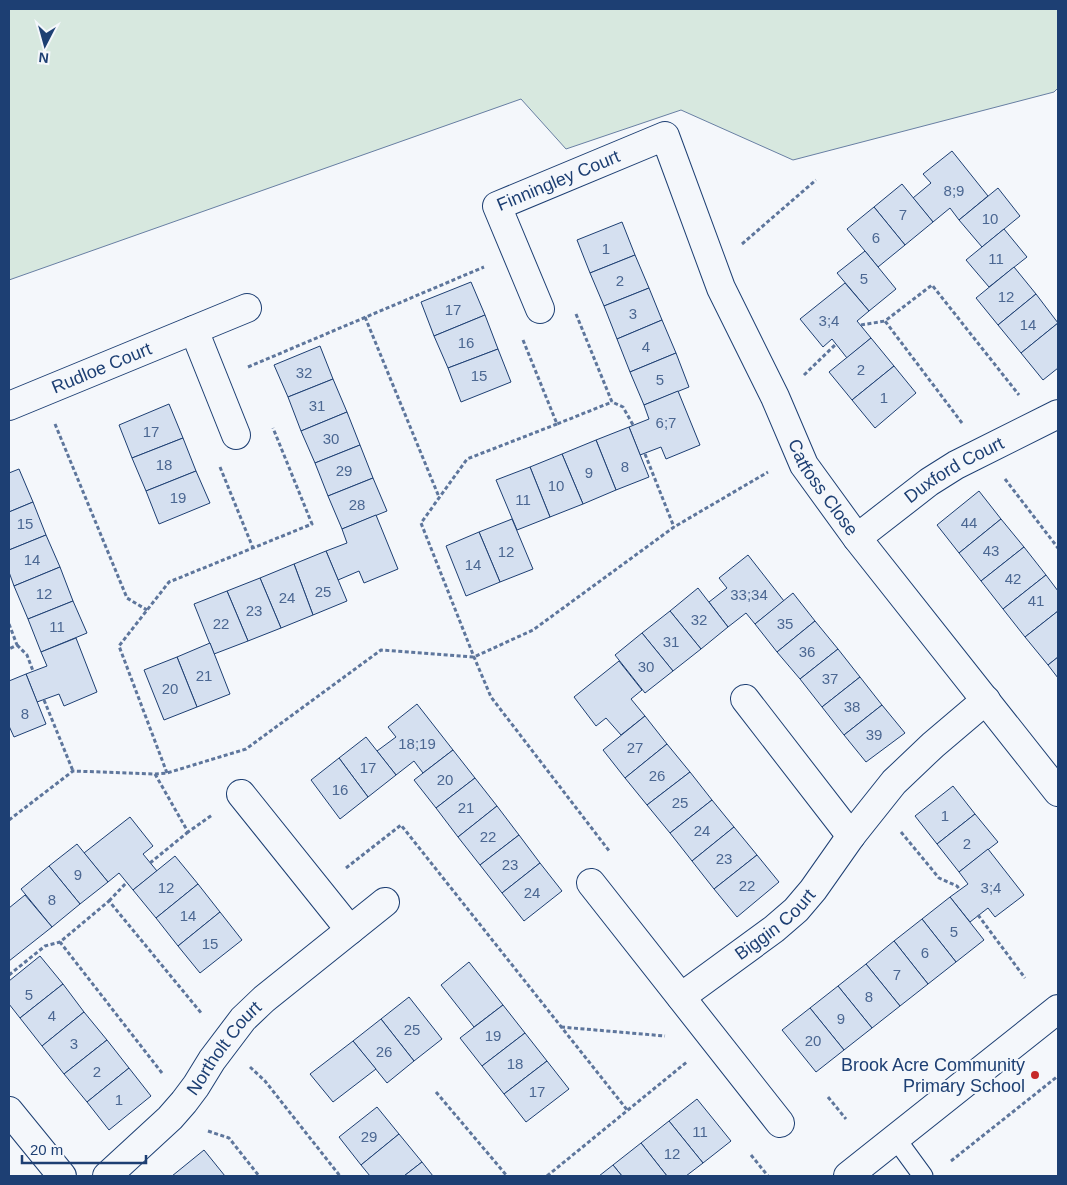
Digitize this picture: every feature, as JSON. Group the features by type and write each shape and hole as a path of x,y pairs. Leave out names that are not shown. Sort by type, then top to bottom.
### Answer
{"street":[{"name":"Finningley Court","path":"540,309 497,206 665,136"},
{"name":"Catfoss Close","path":"665,136 721,288 775,396 804,465 857,538 1058,792"},
{"name":"Rudloe Court","path":"9,406 247,308"},
{"path":"194,330 236,435"},
{"name":"Duxford Court","path":"857,538 929,482 956,465 1050,419"},
{"path":"745,699 851,836"},
{"name":"Biggin Court","path":"681,998 774,929 796,910 894,782 933,745 986,700"},
{"path":"241,794 350,930"},
{"path":"591,883 780,1123"},
{"name":"Northolt Court","path":"107,1176 170,1118 184,1102 243,1019 264,999 385,902"},
{"path":"848,1176 1058,1009"},
{"path":"10,1115 62,1176"}],"lane":[{"path":"896,1138 922,1176"}],"path":[{"path":"710,259 743,244 816,180"},
{"path":"251,376 248,367 517,254"},
{"path":"860,325 885,321 932,285 1050,419"},
{"path":"557,424 514,319 569,296 612,402 623,407 633,425"},
{"path":"365,317 439,498"},
{"path":"885,321 1058,548"},
{"path":"775,396 800,379 836,344"},
{"path":"42,392 127,598 148,610"},
{"path":"591,883 617,861 491,697 421,523 467,459 612,402"},
{"path":"167,773 119,646 170,582 312,524 270,420 210,445 253,548"},
{"path":"645,454 674,527"},
{"path":"9,820 73,771 167,773 246,748 381,650 474,657 533,630 674,527 799,454"},
{"path":"9,624 17,646 27,655 33,671"},
{"path":"9,649 17,646"},
{"path":"44,700 73,771"},
{"path":"155,774 188,832"},
{"path":"150,863 188,832 241,794"},
{"path":"877,802 939,878 957,886 960,890"},
{"path":"318,890 401,825 628,1111"},
{"path":"9,975 44,946 60,942 109,901 127,882"},
{"path":"109,901 225,1042 265,1081 340,1176"},
{"path":"978,915 1025,978"},
{"path":"60,942 184,1102 198,1128 229,1138 259,1176"},
{"path":"561,1027 715,1040"},
{"path":"547,1176 715,1040"},
{"path":"948,1164 1058,1076"},
{"path":"436,1092 507,1176"},
{"path":"828,1097 846,1119"},
{"path":"751,1154 768,1176"}],"shaded area":[{"path":"9,9 1058,9 1058,88 1054,92 793,160 681,110 566,149 521,99 9,280"}],"building":[{"path":"952,151 988,196 959,220 950,208 933,222 913,198 931,183 923,174"},
{"path":"902,184 933,222 905,245 874,207"},
{"path":"998,188 1020,216 982,247 959,220"},
{"path":"874,207 905,245 878,267 847,229"},
{"path":"622,222 635,255 590,273 577,240"},
{"path":"1004,229 1027,257 989,287 966,260"},
{"path":"865,251 896,289 869,311 837,273"},
{"path":"635,255 649,288 604,306 590,273"},
{"path":"1014,267 1036,294 998,325 976,298"},
{"path":"471,282 485,315 434,336 421,302"},
{"path":"845,283 869,311 857,321 871,338 847,358 832,339 823,347 800,319"},
{"path":"649,288 662,320 617,339 604,306"},
{"path":"1036,294 1058,323 1021,353 998,325"},
{"path":"485,315 498,349 448,368 434,336"},
{"path":"662,320 676,353 630,372 617,339"},
{"path":"1058,323 1058,368 1043,380 1021,353"},
{"path":"871,338 894,366 852,400 829,372"},
{"path":"320,346 333,379 288,397 274,365"},
{"path":"498,349 511,382 461,402 448,368"},
{"path":"676,353 689,387 644,405 630,372"},
{"path":"894,366 916,393 875,428 852,400"},
{"path":"333,379 347,412 301,431 288,397"},
{"path":"678,391 700,445 666,459 661,447 640,455 629,427 649,419 644,405"},
{"path":"169,404 183,438 132,458 119,425"},
{"path":"347,412 360,445 315,463 301,431"},
{"path":"629,427 649,477 616,490 596,440"},
{"path":"183,438 196,471 146,491 132,458"},
{"path":"596,440 616,490 583,504 562,454"},
{"path":"360,445 373,478 328,496 315,463"},
{"path":"562,454 583,504 550,517 530,467"},
{"path":"530,467 550,517 517,530 496,480"},
{"path":"19,469 33,502 9,512 9,473"},
{"path":"196,471 210,503 159,524 146,491"},
{"path":"373,478 387,511 342,529 328,496"},
{"path":"979,491 1001,519 959,553 937,525"},
{"path":"33,502 46,535 9,550 9,512"},
{"path":"376,515 398,569 364,583 359,571 338,580 326,551 347,543 342,529"},
{"path":"512,519 533,569 500,582 479,532"},
{"path":"1001,519 1024,547 981,581 959,553"},
{"path":"479,532 500,582 466,596 446,546"},
{"path":"46,535 60,567 14,586 9,572 9,550"},
{"path":"1024,547 1046,575 1003,609 981,581"},
{"path":"326,551 347,601 313,615 294,564"},
{"path":"748,555 784,601 755,624 746,613 728,627 709,602 727,588 719,578"},
{"path":"294,564 313,615 281,628 260,578"},
{"path":"60,567 73,601 28,619 14,586"},
{"path":"1046,575 1058,591 1058,611 1025,637 1003,609"},
{"path":"260,578 281,628 248,641 227,591"},
{"path":"698,588 728,627 701,649 670,611"},
{"path":"227,591 248,641 214,654 194,604"},
{"path":"793,593 815,621 777,652 755,624"},
{"path":"73,601 87,633 41,652 28,619"},
{"path":"670,611 701,649 673,671 642,633"},
{"path":"1058,611 1058,657 1048,665 1025,637"},
{"path":"815,621 838,649 800,679 777,652"},
{"path":"642,633 673,671 645,693 615,655"},
{"path":"76,638 97,692 64,706 59,694 37,702 26,674 47,666 41,652"},
{"path":"210,643 230,694 197,707 177,657"},
{"path":"838,649 860,677 822,707 800,679"},
{"path":"177,657 197,707 164,720 144,670"},
{"path":"1058,657 1058,678 1048,665"},
{"path":"619,661 642,690 631,699 645,716 621,735 606,718 596,726 574,697"},
{"path":"26,674 46,724 14,737 9,726 9,681"},
{"path":"860,677 882,705 844,735 822,707"},
{"path":"417,704 453,750 423,773 414,761 396,775 377,751 396,737 388,727"},
{"path":"882,705 905,733 866,762 844,735"},
{"path":"645,716 667,744 625,778 603,750"},
{"path":"366,737 396,775 368,797 339,758"},
{"path":"667,744 690,772 647,805 625,778"},
{"path":"453,750 475,778 436,808 414,780"},
{"path":"339,758 368,797 340,819 311,780"},
{"path":"690,772 712,800 670,833 647,805"},
{"path":"475,778 497,806 458,837 436,808"},
{"path":"953,786 975,814 937,844 915,816"},
{"path":"712,800 734,827 692,861 670,833"},
{"path":"497,806 519,835 480,865 458,837"},
{"path":"975,814 998,842 959,872 937,844"},
{"path":"130,817 153,846 143,854 157,871 133,890 119,873 108,882 84,853"},
{"path":"734,827 757,855 714,889 692,861"},
{"path":"519,835 540,863 502,893 480,865"},
{"path":"77,844 108,882 80,904 49,866"},
{"path":"988,849 1024,895 995,917 988,908 970,922 950,897 968,884 959,872"},
{"path":"757,855 779,882 737,917 714,889"},
{"path":"175,856 198,884 156,918 133,890"},
{"path":"540,863 562,891 524,921 502,893"},
{"path":"49,866 80,904 52,927 21,889"},
{"path":"198,884 220,912 178,946 156,918"},
{"path":"25,895 52,927 9,961 9,908"},
{"path":"950,897 984,940 956,962 922,919"},
{"path":"220,912 242,940 200,973 178,946"},
{"path":"922,919 956,962 928,984 894,941"},
{"path":"894,941 928,984 900,1006 866,964"},
{"path":"40,956 63,984 20,1018 9,1004 9,981"},
{"path":"469,962 503,1005 474,1027 441,985"},
{"path":"866,964 900,1006 872,1028 838,986"},
{"path":"63,984 84,1012 42,1046 20,1018"},
{"path":"838,986 872,1028 844,1050 810,1008"},
{"path":"409,997 442,1039 414,1061 381,1019"},
{"path":"503,1005 525,1033 482,1066 460,1038"},
{"path":"810,1008 844,1050 816,1072 782,1030"},
{"path":"84,1012 107,1040 64,1074 42,1046"},
{"path":"381,1019 414,1061 387,1083 353,1041"},
{"path":"525,1033 547,1061 504,1094 482,1066"},
{"path":"107,1040 129,1068 87,1102 64,1074"},
{"path":"353,1041 376,1069 333,1102 310,1074"},
{"path":"547,1061 569,1089 526,1122 504,1094"},
{"path":"129,1068 151,1096 109,1130 87,1102"},
{"path":"697,1099 731,1141 703,1163 669,1121"},
{"path":"377,1107 399,1134 361,1165 339,1137"},
{"path":"669,1121 703,1163 686,1176 667,1176 641,1143"},
{"path":"399,1134 422,1162 404,1176 370,1176 361,1165"},
{"path":"641,1143 667,1176 622,1176 613,1165"},
{"path":"204,1150 225,1176 172,1176"},
{"path":"422,1162 433,1176 404,1176"},
{"path":"613,1165 622,1176 599,1176"}],"place":[{"name":"Brook Acre Community Primary School","path":"1035,1075"}]}
